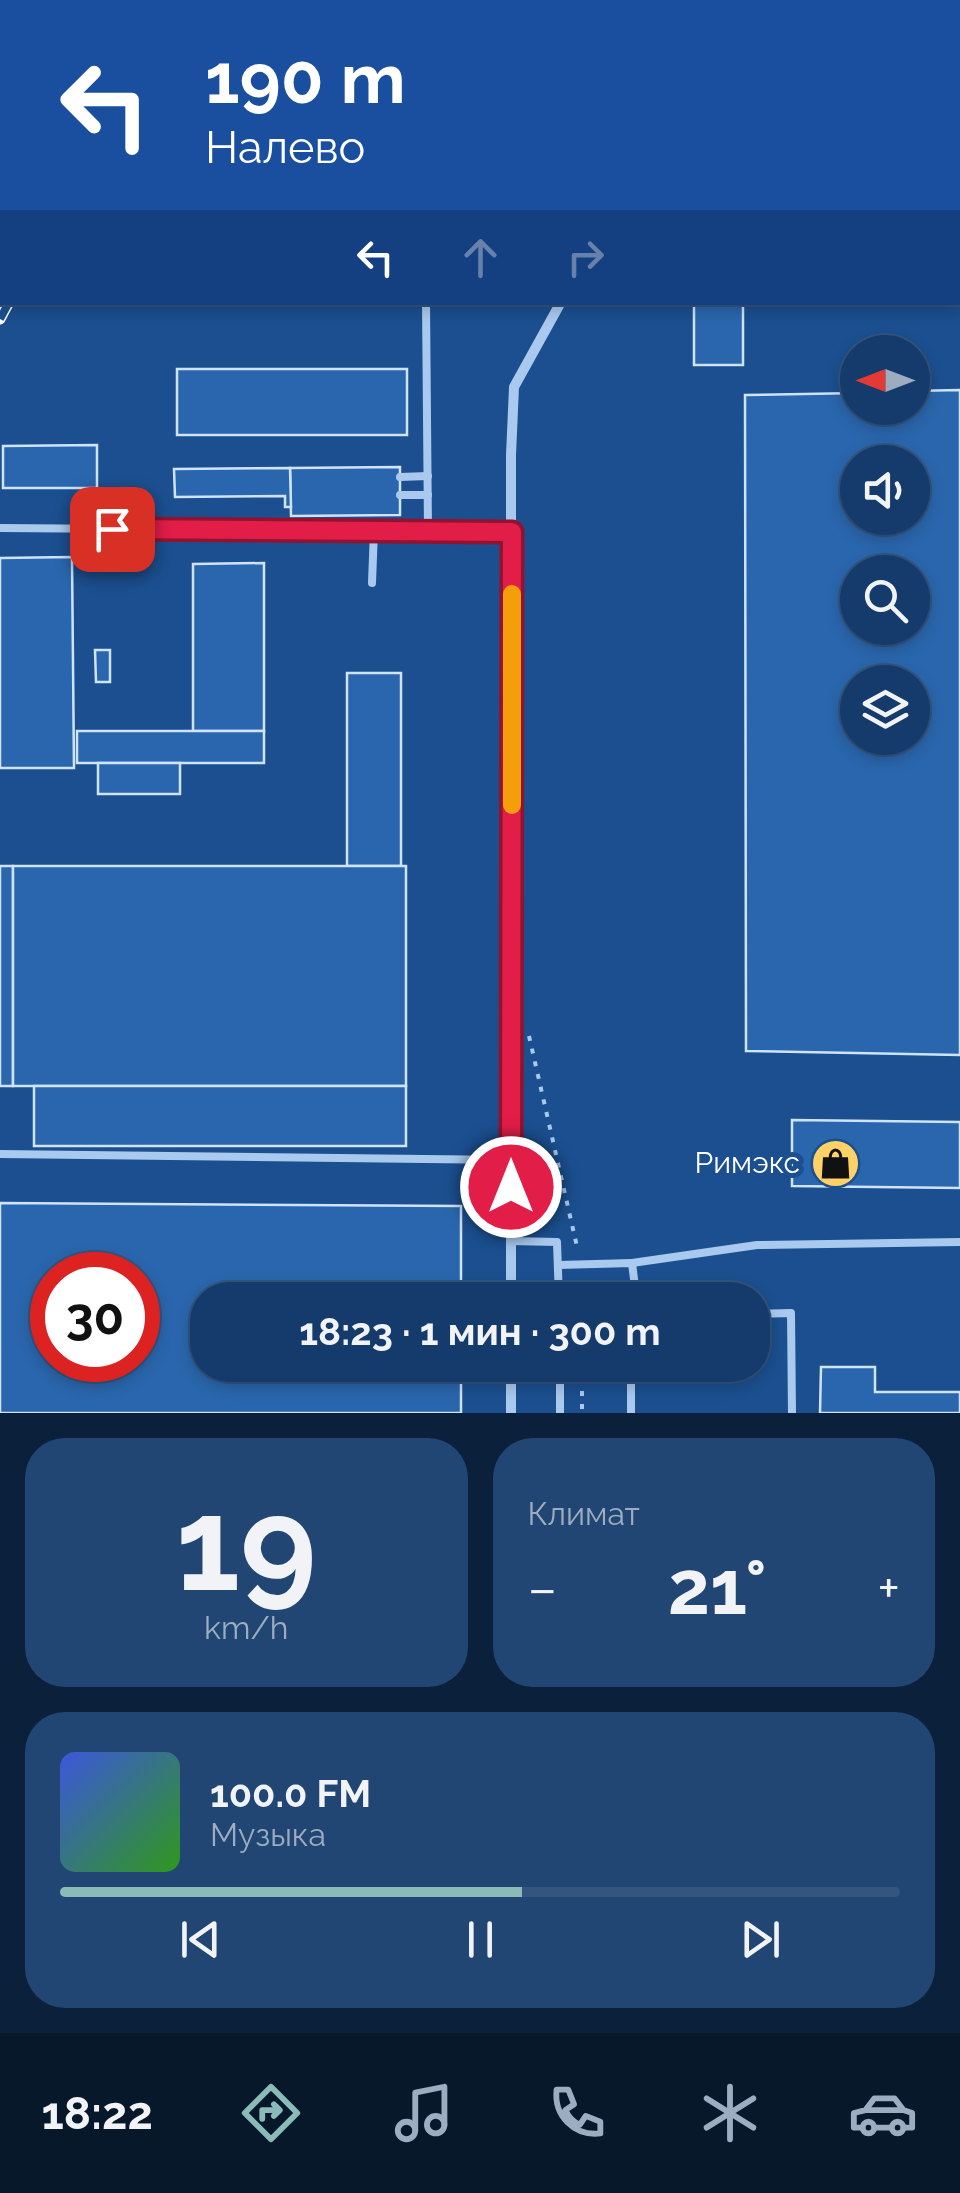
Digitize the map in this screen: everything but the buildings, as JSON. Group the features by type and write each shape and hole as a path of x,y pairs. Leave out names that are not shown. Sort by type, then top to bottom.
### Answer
{"street":[{"path":"511,1282 514,387 559,305"},
{"path":"511,1382 511,1413"}],"lane":[{"path":"426,305 428,531"},
{"path":"400,477 428,476"},
{"path":"400,496 428,496"},
{"path":"0,528 512,532"},
{"path":"372,583 374,530"},
{"path":"0,1154 511,1160"},
{"path":"511,1241 557,1242 558,1282"},
{"path":"558,1265 632,1263 756,1245 960,1242"},
{"path":"632,1263 635,1282"},
{"path":"770,1314 792,1313 792,1413"},
{"path":"560,1382 560,1413"},
{"path":"630,1382 631,1413"}],"path":[{"path":"525,1020 581,1264 581,1282"},
{"path":"582,1382 582,1413"}],"railway":[{"path":"0,319 7,305"}],"slow traffic":[{"path":"512,594 512,805"}],"place":[{"name":"Римэкс","path":"835,1163"}],"route":[{"path":"112,529 512,532 511,1187"}]}
